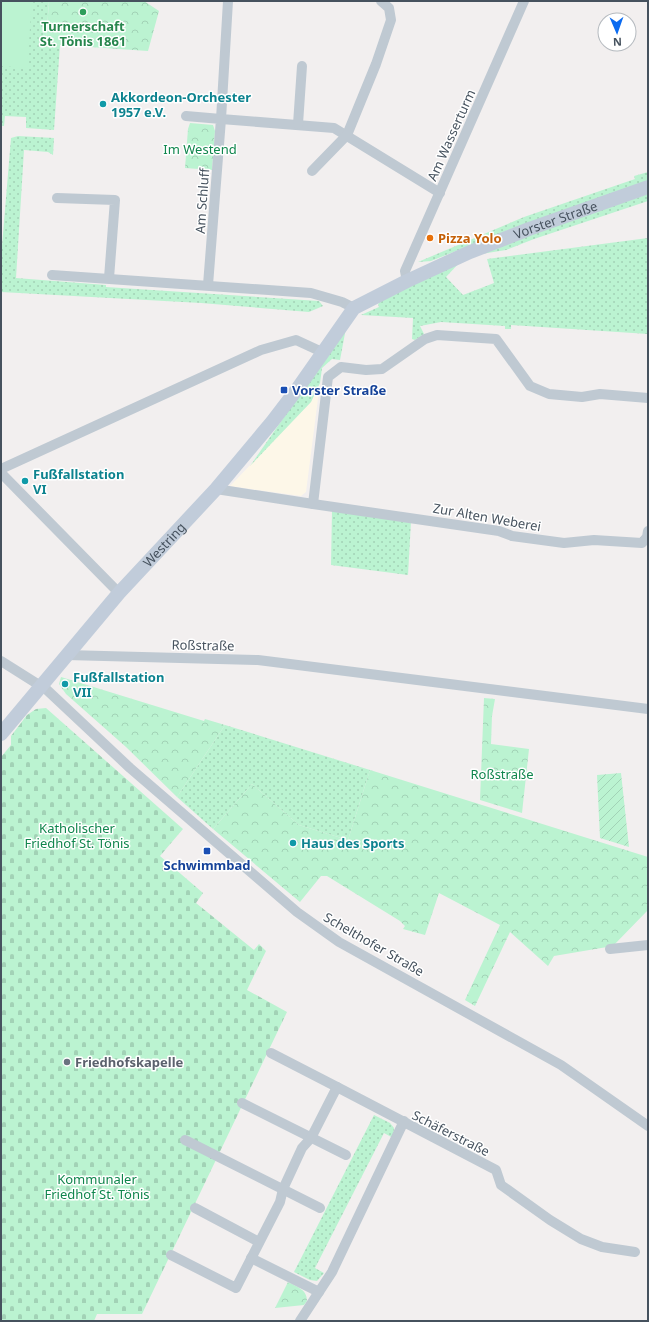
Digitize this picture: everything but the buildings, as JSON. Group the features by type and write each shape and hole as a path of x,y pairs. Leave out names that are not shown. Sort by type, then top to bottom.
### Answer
{"street":[{"path":"221,119 228,1"},
{"path":"312,171 347,134 392,20 389,8 381,1"},
{"name":"Am Wasserturm","path":"406,281 405,271 524,1"},
{"path":"298,124 302,66"},
{"path":"186,116 334,128 347,134 440,193"},
{"name":"Am Schluff","path":"208,285 221,119"},
{"name":"Vorster Straße","path":"322,352 354,308 406,281 529,228 648,187"},
{"path":"57,198 115,200 109,278"},
{"path":"52,275 311,293 342,302 354,308"},
{"path":"313,504 328,377 341,367 366,370 382,369 425,339 437,335 496,339 530,386 550,394 582,397 600,394 648,398"},
{"path":"1,469 261,350 296,340 322,352"},
{"name":"Westring","path":"1,734 119,593 216,488 290,399 322,352"},
{"path":"1,473 119,593"},
{"name":"Zur Alten Weberei","path":"216,488 313,504 500,531 512,536 564,543 594,540 642,543 647,536 648,531"},
{"name":"Roßstraße","path":"66,655 258,660 648,709"},
{"name":"Schelthofer Straße","path":"1,661 40,686 65,706 130,768 296,912 339,942 561,1065 648,1126"},
{"path":"610,949 648,945"},
{"path":"271,1053 404,1121"},
{"path":"171,1255 236,1288 280,1202 283,1190 302,1148 312,1138 337,1087"},
{"path":"242,1103 346,1155"},
{"name":"Schäferstraße","path":"300,1321 332,1272 404,1121 496,1170 501,1185 550,1220 582,1239 602,1247 635,1252"},
{"path":"185,1140 320,1208"},
{"path":"195,1208 259,1242"},
{"path":"251,1258 319,1292"}],"shaded area":[{"path":"320,383 306,492 301,496 230,486 311,402"}],"green space":[{"path":"1,1 49,1 46,44 60,45 54,130 26,128 26,117 5,116 4,126 1,126"},
{"path":"1,1 32,1 27,68 1,66"},
{"path":"49,1 144,1 159,11 148,51 46,44"},
{"name":"Im Westend","path":"190,123 213,125 215,131 212,170 185,168 188,129"},
{"path":"18,136 54,138 53,155 48,152 24,150 16,278 106,285 106,287 319,301 323,306 309,312 201,303 1,292 1,258 11,138"},
{"path":"648,172 648,183 511,229 431,261 418,262 524,217 635,179 634,176"},
{"path":"648,194 648,201 534,239 506,250 481,254 532,233"},
{"path":"648,238 648,334 511,325 511,329 505,329 505,326 441,322 420,326 424,334 415,340 412,339 413,318 361,315 379,307 378,304 387,295 460,262 446,277 463,295 494,283 487,259"},
{"path":"346,328 340,360 332,359 322,368 320,383 311,402 250,466"},
{"path":"332,511 411,521 408,575 331,565"},
{"path":"61,677 204,721 205,719 225,725 177,797 126,747 66,694 59,684"},
{"path":"484,698 495,699 492,716 491,744 529,749 522,813 480,800"},
{"name":"Kommunaler Friedhof St. Tönis","path":"46,708 183,829 160,856 203,893 196,903 254,950 259,944 266,951 247,990 287,1012 142,1314 97,1314 94,1321 1,1321 1,757 11,745 11,736 27,715 36,709"},
{"path":"225,725 370,770 348,840 299,825 252,784 213,829 177,797"},
{"path":"370,770 648,857 648,910 613,946 554,956 548,966 510,932 475,1006 465,1000 500,925 439,893 425,935 403,929 405,926 400,921 327,876 321,876 300,902 213,829 252,784 299,825 348,840"},
{"path":"621,773 629,847 600,838 597,775"},
{"path":"374,1115 390,1123 394,1128 393,1138 384,1133 315,1268 324,1273 317,1281 310,1280 294,1272"},
{"path":"288,1282 303,1291 307,1297 307,1301 304,1305 275,1308"}],"place":[{"name":"Turnerschaft St. Tönis 1861","path":"83,12"},
{"name":"Akkordeon-Orchester 1957 e.V.","path":"103,104"},
{"name":"Pizza Yolo","path":"430,238"},
{"name":"Vorster Straße","path":"284,390"},
{"name":"Fußfallstation VI","path":"25,481"},
{"name":"Fußfallstation VII","path":"65,684"},
{"name":"Haus des Sports","path":"293,843"},
{"name":"Schwimmbad","path":"207,851"},
{"name":"Friedhofskapelle","path":"67,1062"}],"park label":[{"name":"Katholischer Friedhof St. Tönis","path":"77,836"}]}
